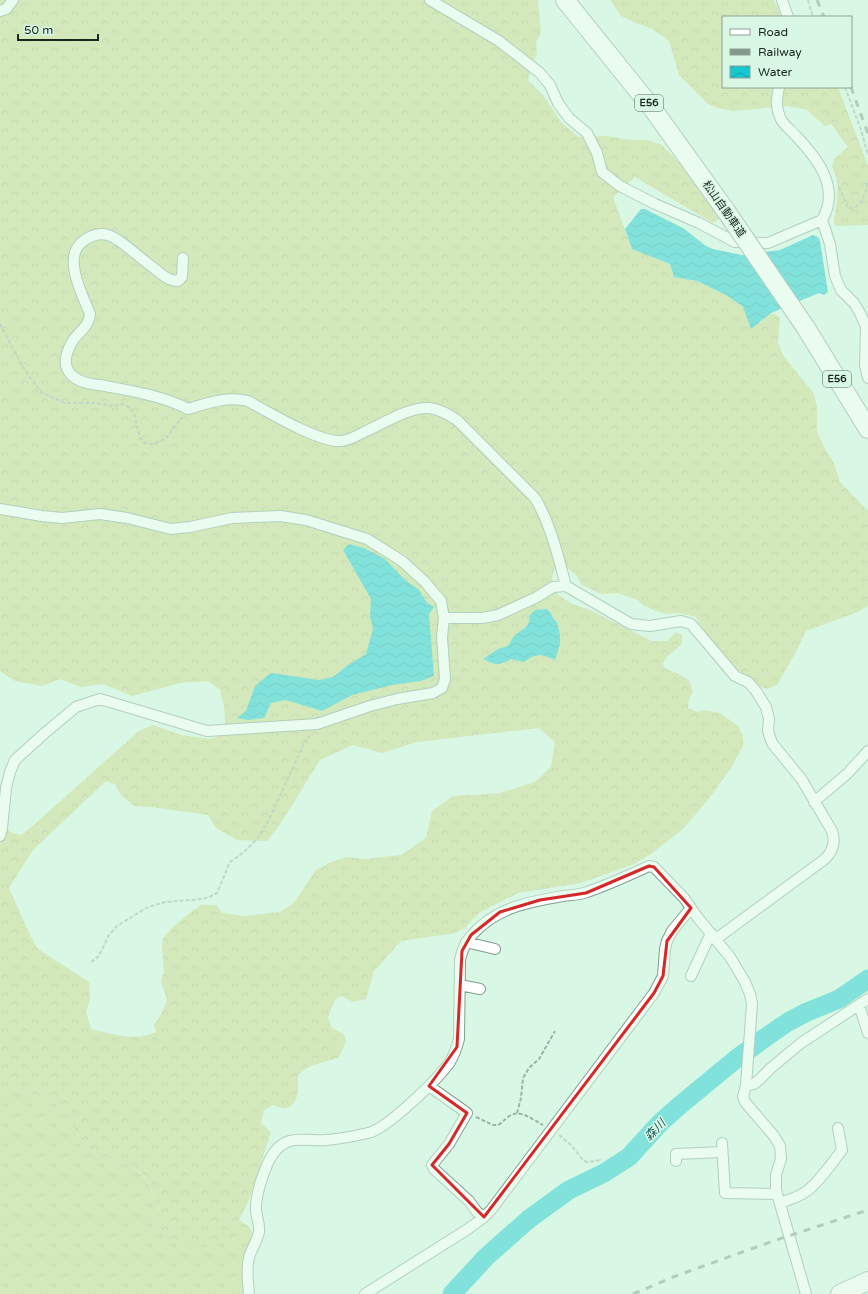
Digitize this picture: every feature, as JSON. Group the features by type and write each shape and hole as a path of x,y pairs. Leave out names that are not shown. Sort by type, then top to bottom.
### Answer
{"highway":[{"name":"松山自動車道","path":"566,0 652,108 726,211 806,328 868,429"},
{"path":"840,1294 868,1281"}],"street":[{"path":"0,11 6,9 13,0"},
{"path":"430,0 499,41 540,72 550,85 558,103 569,118 587,133 597,153 602,172 620,186 655,204 699,223 735,242 768,243 822,220 827,212 830,198 820,166 810,151 780,118 776,101 779,88"},
{"path":"782,0 788,16"},
{"path":"822,220 830,244 835,276 842,290 854,302 866,327 865,365 868,378"},
{"path":"183,258 182,277 178,281 173,281 162,275 120,240 109,235 98,233 87,237 76,247 73,260 75,273 90,314 90,320 86,327 72,342 67,356 67,368 71,376 77,380 90,384 160,398 188,409 204,404 230,399 240,399 311,433 327,439 340,441 370,430 414,409 430,408 442,412 457,420 535,498 544,513 566,586"},
{"path":"0,509 62,518 100,514 127,518 171,529 190,527 232,518 280,516 306,520 367,539 402,561 425,582 440,601 444,618 442,637 445,679 442,688 433,693 397,699 370,706 317,724 207,731 100,699 76,707 15,760 6,788 0,836"},
{"path":"444,618 482,618 498,616 537,597 553,587 566,586 631,624 650,626 680,621 691,624 735,676 748,682 756,691 766,706 769,719 768,731 772,743 802,780 834,837 834,846 830,854 825,859 714,936 690,976"},
{"path":"814,802 848,773 868,751"},
{"path":"249,1294 247,1271 249,1257 258,1238 259,1230 256,1210 258,1195 270,1157 277,1149 290,1141 328,1140 377,1131 387,1124 438,1077 450,1061 459,1039 460,960 462,950 471,935 500,912 540,900 586,893 649,866 654,867 684,898 714,936 730,957 750,994 752,1004 746,1081 743,1097 745,1102 774,1136 780,1146 781,1159 776,1175 776,1190 806,1294"},
{"path":"365,1294 468,1229 484,1217 547,1136 654,993 663,976 667,940 672,930 691,908"},
{"path":"466,942 494,950"},
{"path":"460,986 480,989"},
{"path":"746,1081 754,1084 801,1043 864,1002 868,1033"},
{"path":"428,1086 467,1113 449,1144 432,1165 434,1169 469,1201 476,1212 484,1217"},
{"path":"676,1161 676,1154 722,1148 725,1192 779,1198 804,1193 815,1184 842,1150 838,1128"}],"path":[{"path":"808,0 813,16"},
{"path":"845,88 861,130 868,155"},
{"path":"825,179 832,179 836,181 846,204 850,208 857,206 861,202 866,192 868,180"},
{"path":"0,324 24,369 41,392 65,403 95,402 114,406 124,404 134,413 140,438 145,443 150,444 159,442 167,437 188,409"},
{"path":"91,962 99,956 109,935 117,926 134,914 148,907 165,902 204,899 216,892 230,862 244,852 256,840 268,822 304,743 317,724"},
{"path":"517,1113 521,1098 523,1078 529,1068 539,1059 555,1032"}],"highlighted area":[{"path":"649,866 654,867 691,908 667,941 663,976 654,993 484,1217 432,1165 449,1144 467,1113 429,1086 457,1047 462,951 471,935 500,912 540,900 586,893"}],"green space":[{"path":"0,0 538,0 541,34 536,42 537,53 528,80 543,95 562,123 579,137 605,136 631,140 647,140 662,145 682,166 720,218 713,223 635,177 613,197 632,249 670,264 674,277 704,284 721,292 760,322 771,313 780,317 778,343 785,358 814,394 817,407 817,432 833,461 840,482 868,511 868,606 858,612 806,631 777,685 767,689 748,678 726,658 707,636 696,617 679,613 665,614 644,606 638,600 618,593 601,594 582,585 576,575 562,563 556,564 552,578 557,594 572,604 590,610 652,641 667,641 676,632 682,635 682,644 667,657 663,663 664,668 689,680 693,692 689,699 688,708 697,712 705,710 720,713 738,726 743,735 743,746 731,768 707,801 683,829 651,854 634,864 581,883 518,893 479,913 465,928 455,933 401,941 374,971 366,999 353,1002 341,996 334,1001 328,1018 332,1028 344,1034 346,1042 338,1058 307,1068 298,1075 296,1099 291,1106 283,1108 273,1105 264,1110 261,1123 271,1132 249,1200 239,1220 227,1234 214,1245 200,1247 184,1245 172,1242 163,1236 158,1224 160,1210 147,1179 131,1165 92,1154 75,1132 75,1119 55,1102 35,1095 0,1089 0,822 12,833 21,835 139,731 153,725 181,735 210,739 222,735 225,722 224,706 220,690 208,681 180,683 132,696 103,684 81,687 60,679 42,686 15,681 0,671","holes":["539,728 555,742 551,767 535,782 500,793 453,796 432,811 426,838 401,855 365,859 347,857 329,863 316,870 293,904 280,912 244,916 222,913 216,905 201,905 188,914 163,938 162,950 164,971 161,982 167,1000 162,1013 154,1025 156,1032 148,1035 132,1037 115,1035 91,1029 86,1012 90,999 89,982 38,949 9,888 33,850 106,781 115,784 121,795 134,806 208,815 216,828 237,840 267,841 279,826 320,760 353,745 382,753 417,742"]},
{"path":"610,0 774,0 782,16 722,16 722,88 838,88 868,166 868,225 836,226 834,223 838,188 832,167 834,159 848,147 831,124 825,126 807,110 787,106 733,111 717,108 707,103 679,75 669,41 651,28 621,16"},
{"path":"0,1089 35,1095 55,1102 75,1119 75,1132 92,1154 131,1165 147,1180 160,1210 158,1224 163,1236 227,1234 239,1220 247,1225 251,1230 252,1237 243,1261 245,1294 0,1294"}],"water":[{"path":"641,209 645,209 683,228 706,246 713,249 742,255 780,250 813,235 818,237 820,241 828,292 824,295 819,293 771,313 751,329 743,307 726,295 697,281 674,277 670,264 632,249 625,229"},
{"path":"349,544 364,548 385,559 405,580 419,590 427,603 434,607 429,614 434,676 421,681 392,685 352,695 322,711 286,700 271,703 264,718 247,720 237,718 246,711 255,686 271,673 319,680 333,677 348,665 366,654 373,629 370,617 371,599 343,550"},
{"path":"547,609 557,622 560,635 560,644 555,660 539,655 524,662 511,659 504,663 497,664 490,663 483,659 498,649 508,646 515,635 529,623 529,616 535,610"}],"waterway":[{"name":"森川","path":"452,1294 486,1257 529,1219 569,1190 604,1173 629,1157 660,1123 736,1059 788,1022 807,1012 839,999 868,979"}],"railway":[{"path":"817,0 824,16"},
{"path":"851,88 868,134"},
{"path":"633,1294 673,1277 776,1240 868,1210"}]}
